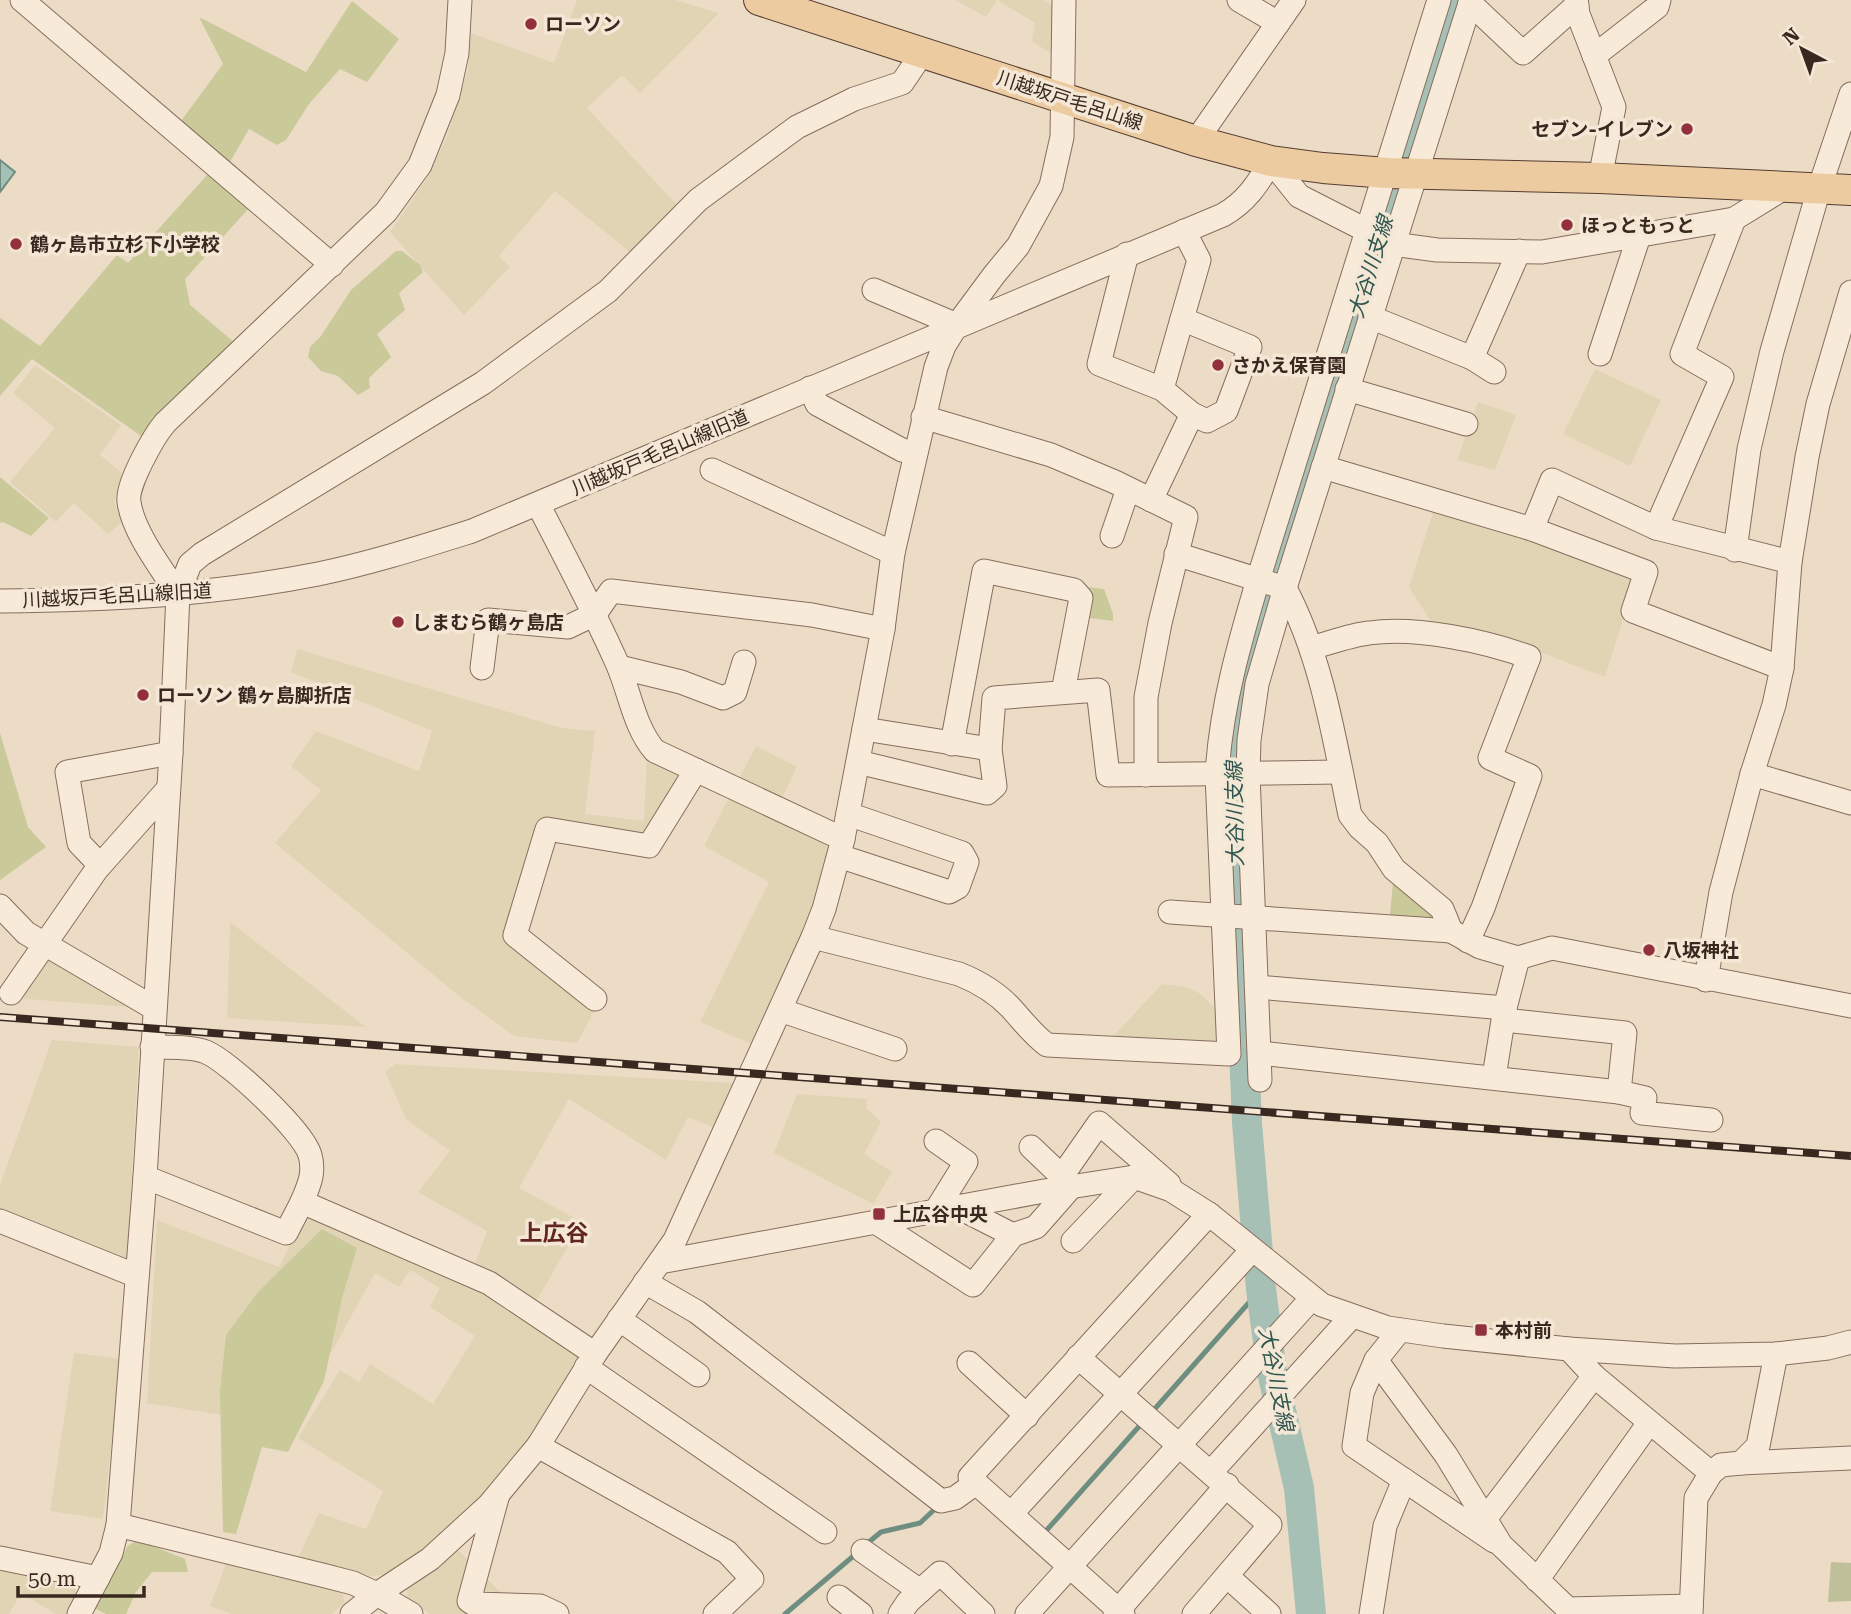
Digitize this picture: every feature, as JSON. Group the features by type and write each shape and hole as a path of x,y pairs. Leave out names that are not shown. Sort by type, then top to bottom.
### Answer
{"main road":[{"name":"川越坂戸毛呂山線","path":"759,0 1196,141 1271,161 1387,173 1600,178 1851,190"}],"street":[{"path":"22,0 332,265"},
{"path":"178,594 142,537 128,500 144,453 165,423 386,212 420,165 448,95 457,53 460,0"},
{"path":"1239,0 1278,23"},
{"path":"1196,141 1294,0"},
{"path":"1260,1080 1257,987 1239,916 1217,774 1220,732 1237,651 1258,580 1439,0"},
{"path":"1594,56 1657,7 1659,0"},
{"path":"352,1614 441,1550 497,1495 538,1446 591,1361 675,1240 813,937 824,909 841,847 883,629 893,553 936,367 944,346 957,325 1018,246 1051,186 1062,137 1062,1"},
{"path":"813,937 977,981 998,996 1036,1037 1047,1045 1229,1054 1249,740 1256,684 1470,1 1523,53 1577,3 1614,107 1600,178"},
{"path":"79,1614 111,1553 118,1525 145,1177 178,594 190,564 202,554 483,383 608,291 698,200 797,127 854,99 902,83 923,52"},
{"path":"1735,550 1749,449 1772,351 1819,189 1851,94"},
{"path":"1271,161 1299,197 1393,244 1437,250 1542,252 1639,236 1734,219 1784,188"},
{"name":"川越坂戸毛呂山線旧道","path":"0,601 93,600 178,594 317,574 393,556 472,531 1235,208 1259,183 1271,161"},
{"path":"1656,528 1722,377 1682,354 1734,219"},
{"path":"1162,389 1199,260 1184,231"},
{"path":"1600,355 1639,236"},
{"path":"1472,358 1519,251"},
{"path":"1127,254 1099,364 1162,389 1192,414 1207,421 1226,411 1250,347 1182,319"},
{"path":"874,290 957,325"},
{"path":"1706,980 1721,892 1782,668 1790,562 1807,457 1818,404 1851,292"},
{"path":"1370,317 1472,358 1494,372"},
{"path":"810,388 817,404 902,450 915,453"},
{"path":"1347,390 1466,424"},
{"path":"1151,500 1192,414"},
{"path":"923,417 1051,454 1186,517 1146,697 1146,775"},
{"path":"1323,467 1532,529 1646,572 1633,611 1782,668"},
{"path":"712,470 893,553"},
{"path":"1532,529 1552,480 1656,528 1790,562"},
{"path":"1112,537 1128,489"},
{"path":"538,504 595,614 619,667 645,739 655,751 841,847 949,892 958,887 967,862 962,853 848,814"},
{"path":"1176,554 1285,587 1300,618 1322,684 1350,815 1377,843 1394,869 1442,909 1460,936"},
{"path":"952,744 984,571 1074,590 1081,598 1063,692"},
{"path":"482,668 488,620 568,627 595,614 611,591 811,615 883,629"},
{"path":"1311,648 1368,633 1424,632 1529,657 1490,758 1530,776 1483,908 1460,936"},
{"path":"619,667 681,682 723,698 736,692 744,662"},
{"path":"858,762 988,793 995,786 990,749 994,698 1098,690 1108,775 1340,772"},
{"path":"864,729 990,749"},
{"path":"100,865 79,843 67,772 171,753"},
{"path":"595,999 515,935 547,830 649,846 696,770"},
{"path":"1752,774 1851,803"},
{"path":"11,993 100,865 168,789"},
{"path":"0,906 26,933 45,946 154,1009"},
{"path":"1170,912 1460,936 1480,947 1518,958 1552,948 1851,1006"},
{"path":"1494,1077 1518,958"},
{"path":"1257,987 1505,1014 1625,1033 1619,1092"},
{"path":"780,1010 895,1049"},
{"path":"145,1177 286,1233 313,1176 310,1153 292,1129 258,1092 219,1059 204,1051 152,1047"},
{"path":"1260,1053 1619,1092 1645,1098 1642,1113 1711,1119"},
{"path":"877,1223 973,1284 1013,1235 1036,1227 1067,1181 1099,1123 1189,1201"},
{"path":"935,1212 966,1163 936,1141"},
{"path":"1031,1147 1067,1181"},
{"path":"660,1262 935,1212 1067,1181 1134,1177 1171,1190 1209,1214 1322,1305 1400,1329 1569,1349 1675,1356 1776,1354 1828,1348 1851,1342"},
{"path":"1073,1241 1134,1177"},
{"path":"302,1202 489,1283 825,1532"},
{"path":"958,1207 1013,1235"},
{"path":"1209,1214 970,1477 1119,1613 1269,1408 1352,1316"},
{"path":"0,1221 136,1276"},
{"path":"1012,1513 1252,1250"},
{"path":"645,1282 697,1312 941,1501 955,1498 976,1483"},
{"path":"1027,1614 1312,1298"},
{"path":"619,1319 698,1375"},
{"path":"1400,1329 1376,1360 1362,1393 1354,1446 1501,1545 1568,1609 1596,1612 1691,1610 1696,1498 1711,1473 1721,1465 1851,1458"},
{"path":"1569,1349 1594,1376 1711,1473"},
{"path":"1741,1463 1758,1446 1776,1354"},
{"path":"1078,1357 1270,1525 1194,1614"},
{"path":"1376,1360 1446,1455 1501,1545"},
{"path":"969,1363 1027,1416"},
{"path":"1485,1520 1594,1376"},
{"path":"1537,1580 1649,1423"},
{"path":"538,1446 727,1552 752,1579 715,1614"},
{"path":"1371,1614 1385,1526 1404,1480"},
{"path":"497,1495 469,1601 474,1604 540,1606 557,1614"},
{"path":"118,1525 353,1583 411,1614"},
{"path":"863,1550 920,1591"},
{"path":"0,1558 98,1578"},
{"path":"900,1614 940,1573 983,1614"},
{"path":"1227,1576 1269,1614"},
{"path":"839,1597 861,1614"}],"shaded area":[{"path":"577,0 675,0 719,13 640,93 622,75 587,108 677,205 631,253 555,191 499,256 510,267 464,315 390,232 426,180 446,139 468,70 471,33 554,63"},
{"path":"955,0 997,0 986,17"},
{"path":"997,0 1043,0 1054,6 1053,55 1032,41 1035,23"},
{"path":"0,160 15,172 0,192"},
{"path":"35,365 121,425 100,455 123,474 114,502 122,522 108,534 74,503 56,522 10,482 55,428 13,393"},
{"path":"1595,369 1661,400 1630,466 1563,434"},
{"path":"1478,402 1516,415 1495,470 1457,460"},
{"path":"1434,509 1532,538 1637,576 1605,677 1519,644 1435,628 1409,587"},
{"path":"297,649 562,728 595,731 585,814 644,821 647,753 690,772 647,842 545,826 526,889 503,935 596,1008 577,1043 514,1036 459,996 275,843 321,790 291,766 316,731 419,771 432,731 291,672"},
{"path":"756,746 797,767 774,814 833,844 824,889 752,1044 700,1022 769,882 704,846"},
{"path":"230,922 366,1027 227,1018"},
{"path":"46,954 141,1008 15,998"},
{"path":"1162,984 1186,987 1199,993 1222,1015 1223,1044 1108,1042"},
{"path":"52,1040 139,1047 127,1265 0,1213 0,1185"},
{"path":"395,1064 734,1083 715,1128 688,1117 666,1160 569,1099 519,1188 582,1222 534,1305 474,1267 487,1231 418,1192 450,1151 406,1119 385,1072"},
{"path":"797,1094 867,1099 866,1108 881,1122 864,1154 892,1172 873,1204 774,1153"},
{"path":"307,1211 464,1278 579,1352 580,1359 520,1453 475,1507 421,1553 383,1575 371,1576 298,1558 319,1513 366,1529 383,1491 298,1438 340,1370 359,1382 370,1364 433,1404 475,1336 430,1307 440,1288 410,1270 399,1287 375,1273 319,1375 222,1415 147,1403 157,1220 279,1267"},
{"path":"74,1353 121,1359 103,1519 50,1511"},
{"path":"457,1549 499,1591 539,1614 430,1614 407,1599 407,1588"},
{"path":"227,1561 336,1588 343,1595 345,1603 331,1614 231,1614 210,1606"},
{"path":"0,1569 73,1584 77,1593 66,1614 56,1614 21,1593 9,1614 0,1614"}],"green space":[{"path":"352,1 399,39 367,82 340,69 309,104 286,140 277,145 249,129 227,167 178,125 223,64 199,17 306,72"},
{"path":"208,174 249,208 185,279 190,305 234,342 141,436 32,359 0,396 0,318 40,346 117,255 128,263"},
{"path":"396,251 402,251 420,265 423,272 399,293 405,310 377,334 391,357 369,378 370,388 358,395 338,376 321,371 308,357 310,347 321,336 351,290"},
{"path":"0,477 49,518 31,536 0,523"},
{"path":"1089,587 1104,589 1113,621 1083,617"},
{"path":"0,733 28,827 46,847 0,880"},
{"path":"1393,882 1444,923 1393,924 1390,914"},
{"path":"322,1229 357,1248 342,1298 324,1381 288,1452 262,1447 236,1534 223,1532 220,1392 226,1335 259,1291"},
{"path":"137,1540 185,1559 188,1572 152,1572 136,1592 126,1614 106,1614 94,1608 128,1546"},
{"path":"1831,1562 1851,1563 1851,1601 1828,1602"}],"waterway":[{"name":"大谷川支線","path":"1311,1614 1299,1488 1272,1372 1261,1289 1247,1123 1232,763 1246,668 1453,0"},
{"path":"1152,1412 1261,1289"},
{"path":"1045,1532 1143,1422"},
{"path":"864,1546 881,1532 920,1523 937,1507"},
{"path":"785,1614 857,1553"}],"railway":[{"path":"0,1017 1851,1156"}],"place":[{"name":"ローソン","path":"531,24"},
{"name":"セブン-イレブン","path":"1687,129"},
{"name":"ほっともっと","path":"1567,225"},
{"name":"鶴ヶ島市立杉下小学校","path":"16,244"},
{"name":"さかえ保育園","path":"1218,365"},
{"name":"しまむら鶴ヶ島店","path":"398,622"},
{"name":"ローソン 鶴ヶ島脚折店","path":"143,695"},
{"name":"八坂神社","path":"1649,950"},
{"name":"上広谷中央","path":"879,1214"},
{"name":"本村前","path":"1481,1330"}],"district":[{"name":"上広谷","path":"554,1233"}]}
